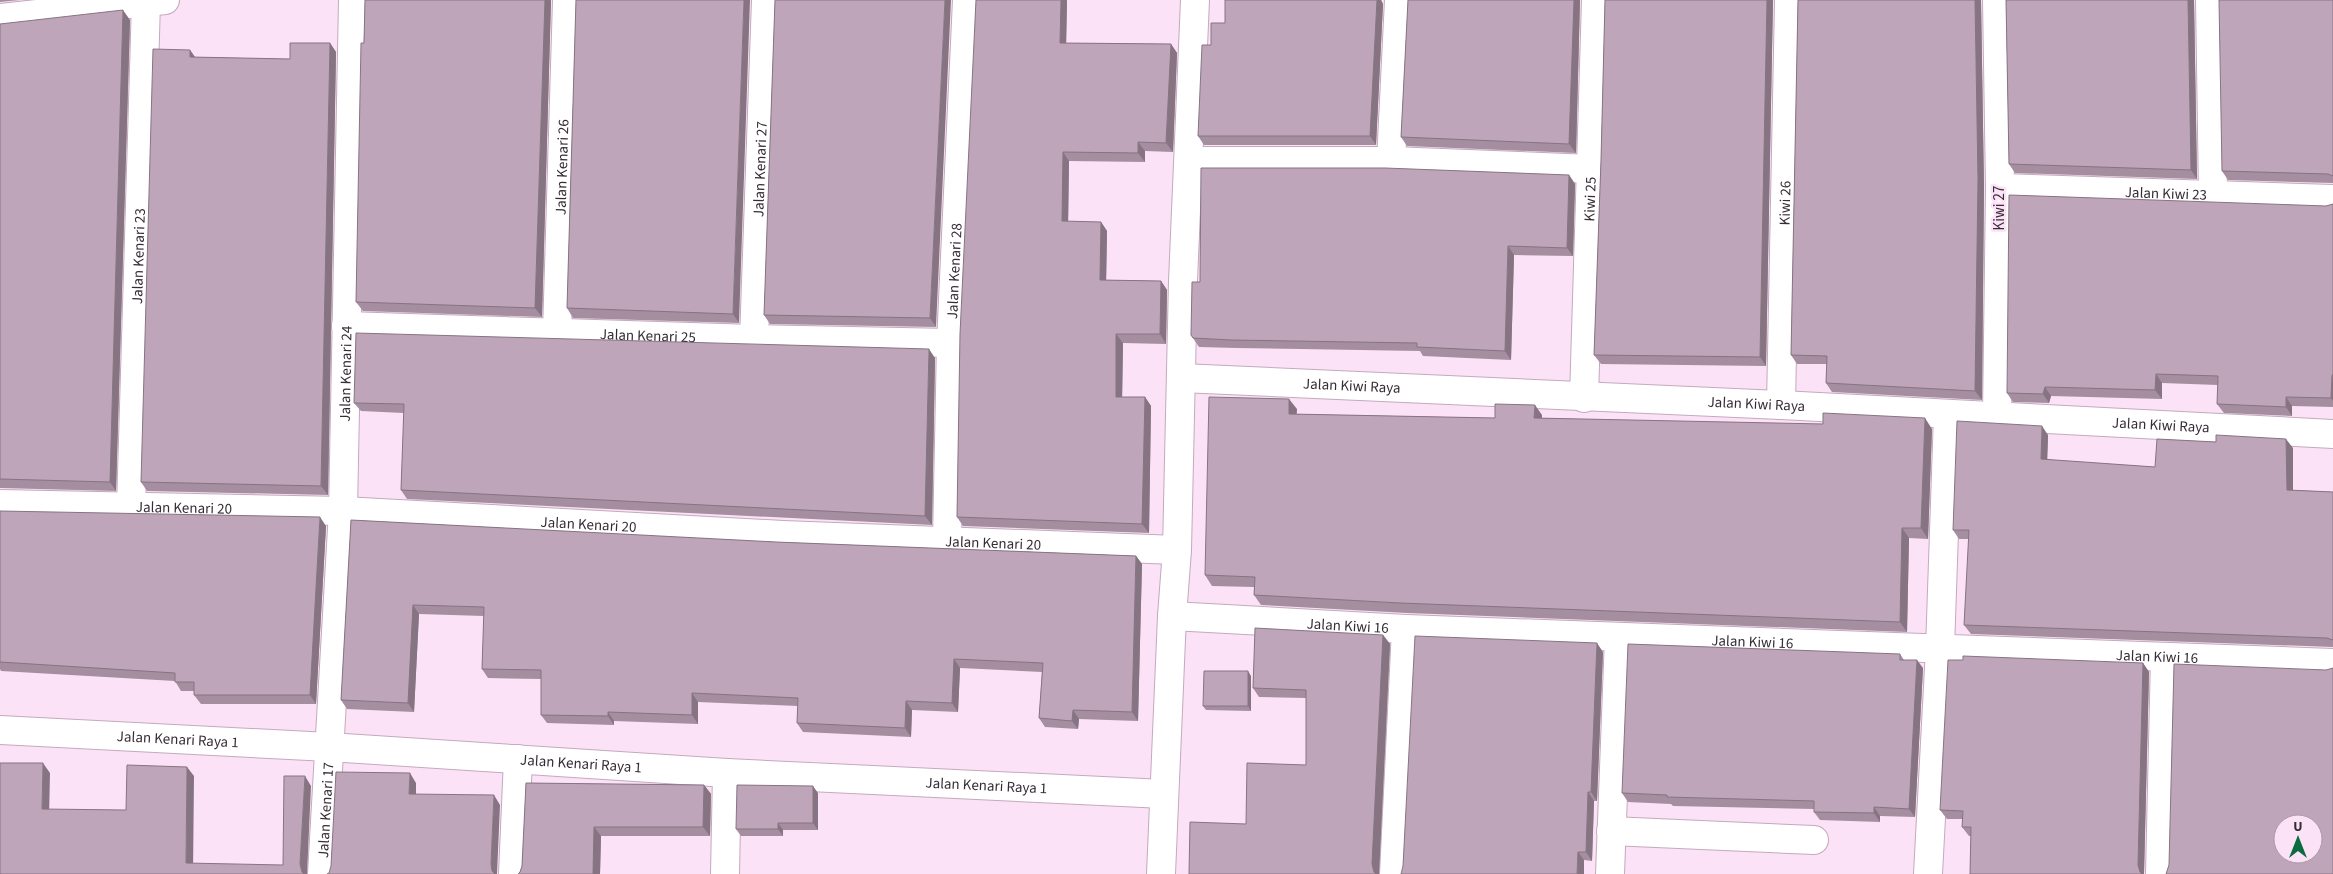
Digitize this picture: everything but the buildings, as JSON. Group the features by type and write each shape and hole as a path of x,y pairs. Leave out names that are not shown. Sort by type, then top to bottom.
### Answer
{"street":[{"name":"Jalan Kenari 24","path":"329,746 343,511 353,0"},
{"name":"Jalan Kenari 26","path":"557,333 567,0"},
{"name":"Jalan Kenari 27","path":"754,340 766,0"},
{"name":"Jalan Kenari 28","path":"947,541 950,343 968,0"},
{"path":"1161,874 1172,616 1177,550 1180,378 1195,0"},
{"path":"1391,161 1399,0"},
{"name":"Kiwi 25","path":"1584,398 1596,0"},
{"name":"Kiwi 26","path":"1781,405 1789,0"},
{"name":"Kiwi 27","path":"1997,0 2000,188 1997,416"},
{"path":"2210,0 2213,194"},
{"path":"0,18 155,1"},
{"name":"Jalan Kenari 23","path":"130,508 155,1"},
{"path":"1189,161 1391,161 1592,169"},
{"name":"Jalan Kiwi 23","path":"2000,188 2333,199"},
{"name":"Jalan Kenari 25","path":"346,326 754,340 950,343"},
{"name":"Jalan Kiwi Raya","path":"1180,378 1584,398 1781,405 2333,434"},
{"path":"1928,874 1940,649 1948,415"},
{"name":"Jalan Kenari 20","path":"0,504 343,511 947,541 1177,550"},
{"name":"Jalan Kiwi 16","path":"1172,616 1406,629 2333,663"},
{"path":"1394,874 1406,629"},
{"path":"1610,874 1619,637"},
{"path":"2160,874 2165,657"},
{"name":"Jalan Kenari Raya 1","path":"0,730 329,746 727,773 1164,794"},
{"name":"Jalan Kenari 17","path":"322,874 329,746"},
{"path":"513,874 518,759"},
{"path":"725,874 727,773"},
{"path":"1611,831 1814,840"}]}
